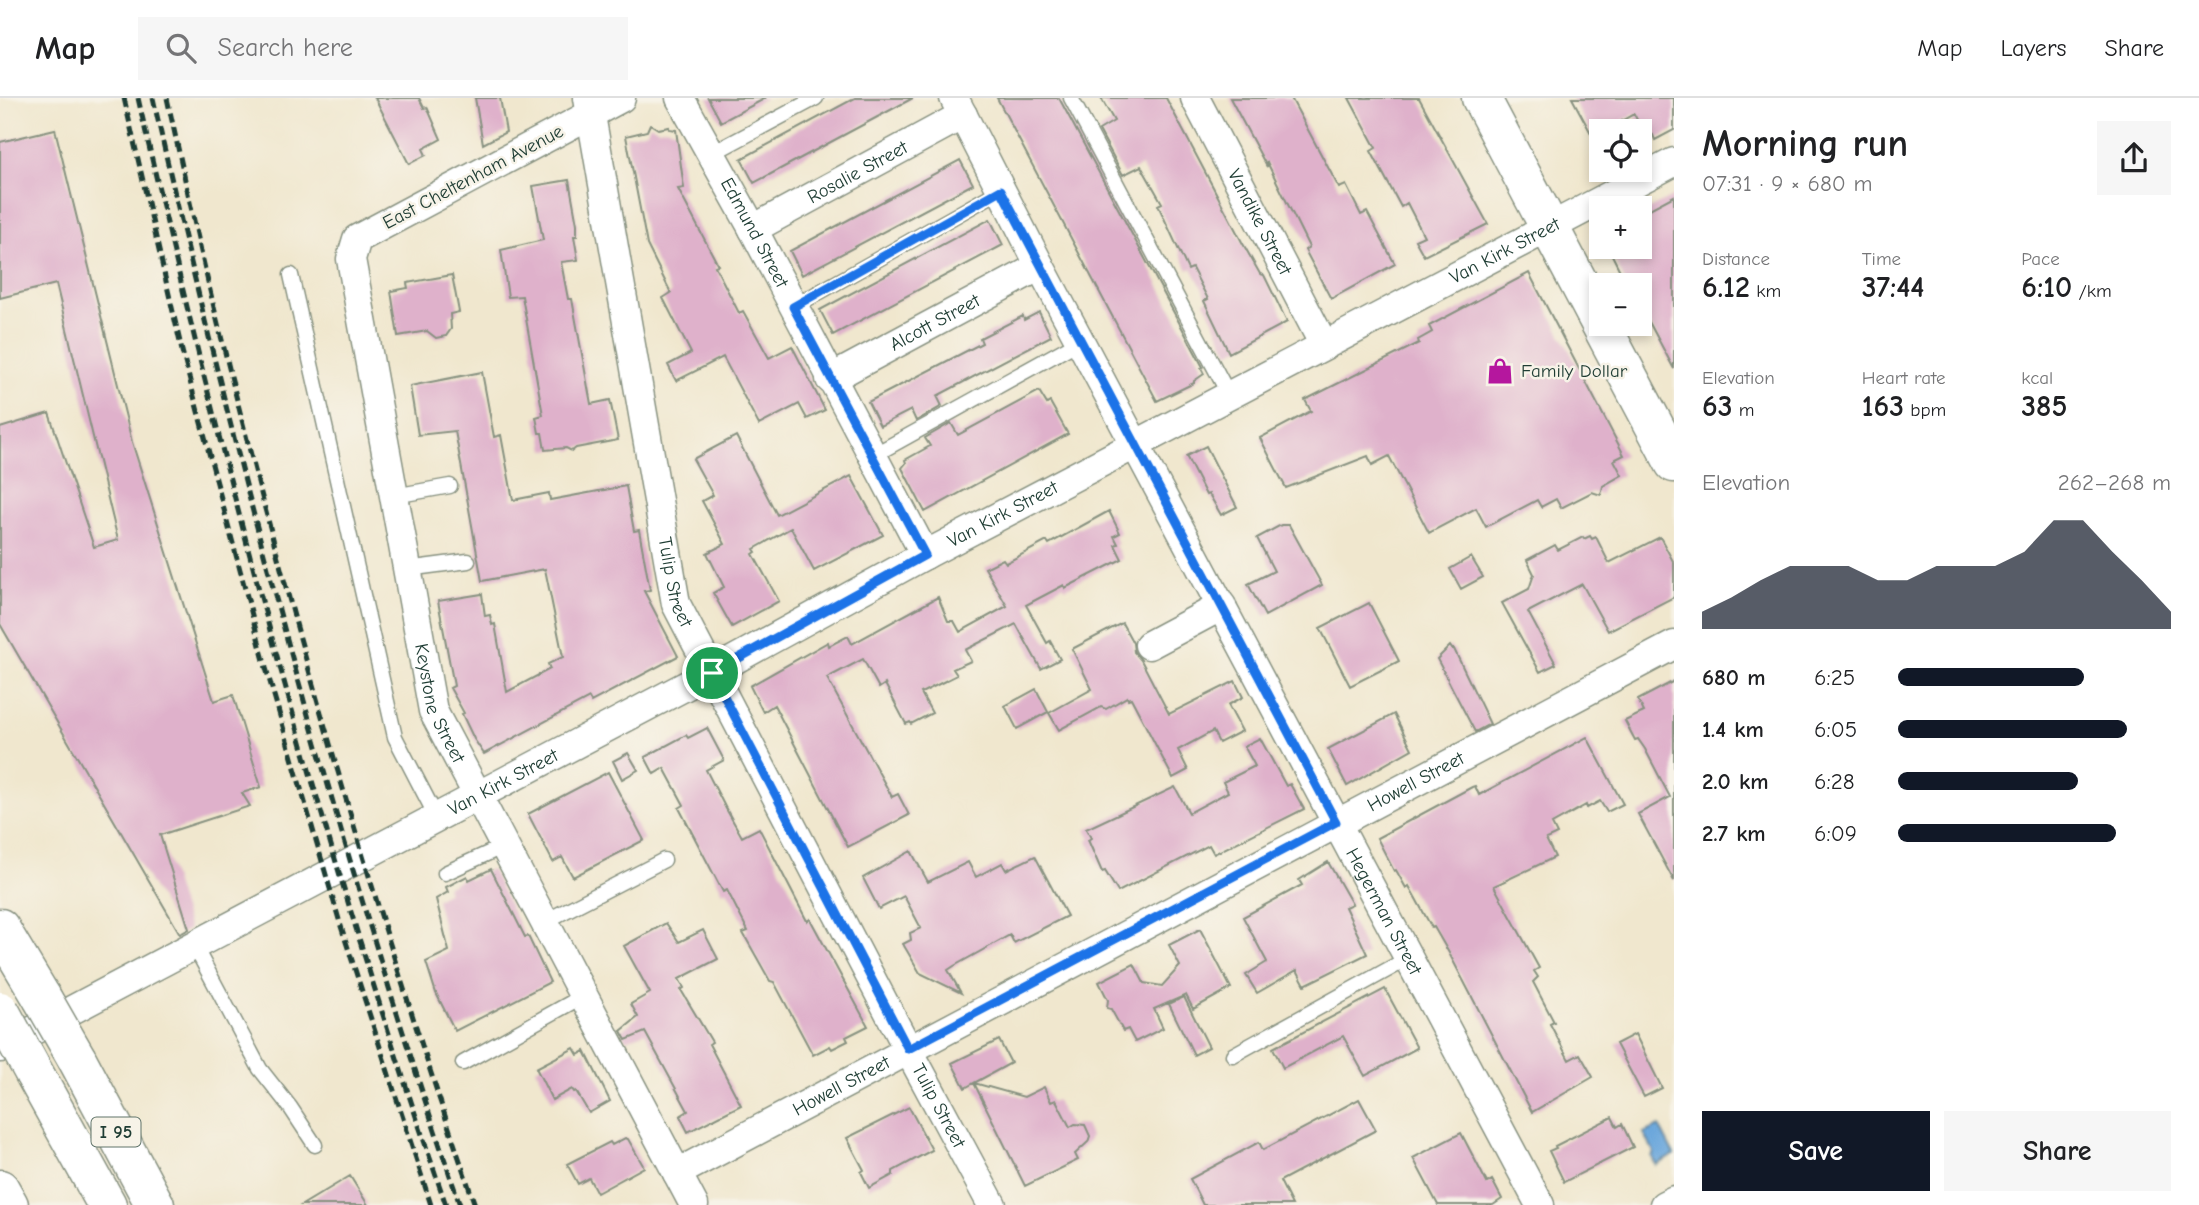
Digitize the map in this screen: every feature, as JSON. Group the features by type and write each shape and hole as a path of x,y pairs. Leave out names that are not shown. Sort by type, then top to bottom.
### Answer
{"main road":[{"path":"1481,98 1674,463"},
{"name":"I 95","path":"0,928 77,1059 155,1205"},
{"name":"I 95","path":"0,1011 107,1205"},
{"path":"0,1189 9,1205"}],"street":[{"name":"East Cheltenham Avenue","path":"362,236 589,106 621,98"},
{"name":"Edmund Street","path":"680,98 753,229 925,555"},
{"name":"Vandike Street","path":"1195,98 1324,345"},
{"name":"Tulip Street","path":"589,106 676,604 992,1205"},
{"name":"Hegerman Street","path":"958,107 1540,1205"},
{"name":"Rosalie Street","path":"753,229 958,107"},
{"name":"Van Kirk Street","path":"0,1048 712,673 925,555 1674,162"},
{"name":"Keystone Street","path":"362,236 357,239 351,259 433,711 694,1205"},
{"name":"Alcott Street","path":"830,379 1040,266"},
{"path":"1149,645 1222,606"},
{"name":"Howell Street","path":"677,1172 1674,645"},
{"path":"1664,1205 1674,1200"}],"lane":[{"path":"711,154 816,98"},
{"path":"1071,98 1229,395"},
{"path":"793,307 1001,190"},
{"path":"291,275 394,737 437,818"},
{"path":"872,456 1080,341"},
{"path":"394,496 450,486"},
{"path":"407,569 468,561"},
{"path":"445,873 503,846"},
{"path":"544,922 664,860"},
{"path":"194,945 260,1069 290,1107 314,1146"},
{"path":"1233,1055 1409,958"},
{"path":"463,1063 583,996"}],"water":[{"path":"1659,1126 1674,1155 1656,1165 1652,1157 1654,1152 1644,1133"}],"building":[{"path":"375,98 419,98 424,108 427,107 441,139 423,149 426,155 409,164"},
{"path":"475,98 500,98 506,132 483,144"},
{"path":"708,98 766,98 721,122"},
{"path":"855,98 913,98 754,183 741,159"},
{"path":"997,98 1059,98 1203,367 1201,368 1204,374 1194,383 1157,401"},
{"path":"1101,98 1166,98 1242,242 1260,274 1264,275 1287,322 1229,353 1204,301 1208,299 1192,268 1188,270 1158,205 1162,203 1141,166 1123,175 1099,130 1114,121"},
{"path":"1230,98 1291,98 1339,188 1346,185 1361,215 1367,212 1395,264 1331,299 1305,250 1309,247 1267,162 1267,167"},
{"path":"1349,98 1419,98 1488,224 1424,256 1415,240 1424,236 1407,203 1401,207 1371,151 1376,148"},
{"path":"1572,98 1674,98 1674,130 1655,140 1652,136 1652,119 1637,119 1634,114 1625,119 1589,119 1589,130"},
{"path":"650,124 658,129 669,127 676,130 684,188 678,189 718,265 715,266 739,313 743,311 769,358 792,346 825,410 807,419 799,404 759,425 723,357 676,381 668,365 691,353 663,298 671,293 647,245 626,136 647,131"},
{"path":"55,129 132,442 214,701 233,695 261,787 242,793 250,806 160,835 189,929 180,934 0,624 0,428 49,413 94,547 118,540 56,284 0,298 0,142"},
{"path":"960,160 973,184 802,275 790,251"},
{"path":"569,180 577,224 577,236 574,236 578,260 561,262 568,299 572,299 591,404 610,400 618,440 572,451 566,448 545,450 536,417 543,415 522,296 508,297 501,250 543,240 533,186"},
{"path":"1674,196 1674,369 1652,328 1652,273 1621,273 1614,259 1652,259 1652,208"},
{"path":"990,219 1003,245 833,335 820,310"},
{"path":"1529,273 1624,455 1614,460 1622,475 1603,486 1601,495 1592,492 1561,508 1556,499 1541,507 1537,500 1486,527 1476,508 1429,533 1389,456 1372,465 1368,456 1286,488 1260,438 1311,411 1305,400 1419,343 1418,340 1432,332 1429,326"},
{"path":"452,275 459,312 450,314 451,329 446,336 436,338 427,331 398,336 391,291 408,288 407,283"},
{"path":"1039,312 1051,336 937,396 942,406 916,421 911,410 880,426 868,402 982,343 980,338 1023,316 1024,320"},
{"path":"482,372 494,437 501,435 513,500 549,493 550,500 626,486 634,531 639,530 650,590 644,591 678,656 591,702 589,698 484,754 450,688 454,686 438,601 482,594 485,616 490,615 492,625 495,624 507,692 550,669 548,664 563,657 545,569 482,581 455,431 418,435 410,386"},
{"path":"1039,391 1047,404 1050,402 1068,434 925,512 902,468 905,460 930,446 925,438 951,423 958,435"},
{"path":"736,436 777,515 851,476 883,535 814,571 791,528 754,549 756,552 753,554 779,601 732,627 713,593 724,587 707,553 725,544 702,501 713,495 693,459"},
{"path":"1206,446 1237,507 1221,515 1209,494 1206,495 1186,456"},
{"path":"1109,511 1120,533 1114,536 1122,559 1026,605 1047,643 1050,641 1060,659 1041,669 1016,624 965,650 971,661 953,669 957,675 921,693 932,713 911,724 906,724 885,684 879,688 863,659 827,678 892,797 898,794 909,815 848,847 774,705 763,712 750,686 828,642 829,646 848,636 852,644 938,597 948,621 954,621 960,632 1007,606 985,568 1003,559 1006,563 1047,541 1049,544"},
{"path":"1281,525 1289,525 1322,585 1265,616 1248,584 1274,571 1257,538"},
{"path":"1590,536 1592,539 1596,537 1609,563 1660,537 1674,563 1674,597 1608,631 1582,584 1528,612 1556,664 1540,672 1502,603 1529,589 1534,574 1527,560 1555,545 1558,550"},
{"path":"1471,557 1483,577 1461,589 1450,569"},
{"path":"1369,603 1399,661 1350,686 1320,628"},
{"path":"1122,623 1133,643 1134,652 1141,660 1169,714 1235,681 1243,697 1228,705 1242,731 1219,743 1213,731 1178,750 1188,770 1173,778 1131,698 1127,697 1106,709 1101,707 1059,730 1049,713 1092,689 1072,649"},
{"path":"1450,646 1454,649 1490,724 1475,732 1437,659"},
{"path":"1674,681 1674,881 1638,814 1670,797 1645,749 1638,739 1635,740 1625,721 1644,712 1638,700"},
{"path":"1036,689 1048,712 1017,729 1005,706"},
{"path":"1394,714 1412,749 1347,786 1328,749"},
{"path":"707,728 724,760 706,770 725,807 742,837 759,828 807,921 810,919 868,1026 846,1037 848,1041 832,1049 830,1046 813,1055 774,982 770,981 743,933 748,931 727,890 723,892 679,808 684,805 664,768 654,774 645,757 686,735 688,738"},
{"path":"1587,737 1623,804 1607,812 1600,801 1587,808 1586,805 1552,824 1557,834 1546,839 1555,857 1494,886 1539,968 1534,971 1538,977 1533,982 1554,1022 1550,1024 1569,1060 1580,1054 1593,1077 1532,1112 1449,953 1409,886 1406,888 1396,870 1394,871 1377,838 1472,787 1475,786 1479,795"},
{"path":"1260,738 1286,786 1290,784 1304,809 1214,854 1209,845 1118,892 1105,871 1102,872 1086,829 1175,787 1189,813 1228,792 1223,782 1255,766 1244,746"},
{"path":"628,753 638,770 622,779 613,761"},
{"path":"608,772 644,840 573,877 562,857 553,862 528,814"},
{"path":"911,851 928,882 968,862 976,877 1002,863 1006,870 1035,856 1067,916 1014,943 1010,935 948,970 961,993 920,973 903,944 911,940 910,933 921,928 904,896 879,909 863,878"},
{"path":"1328,862 1352,904 1345,907 1367,954 1305,985 1297,970 1257,993 1246,975 1267,962 1243,917 1302,885 1299,880"},
{"path":"491,869 550,982 455,1031 436,993 426,962 449,951 436,899 448,892 446,887 467,876 469,880"},
{"path":"666,923 679,942 703,930 718,959 679,979 684,988 681,990 712,1042 709,1044 741,1105 688,1132 680,1116 688,1111 645,1032 626,1040 621,1031 638,1017 631,1004 650,993 624,946"},
{"path":"1200,929 1231,988 1193,1009 1186,995 1154,1009 1163,1028 1135,1042 1128,1029 1123,1031 1111,1009 1107,1008 1108,1000 1099,982 1134,964 1144,983 1162,986 1180,966 1169,945"},
{"path":"1385,989 1417,1048 1365,1076 1343,1036 1283,1068 1273,1048"},
{"path":"1184,997 1209,1047 1194,1055 1169,1004"},
{"path":"1635,1034 1662,1088 1644,1097 1616,1044"},
{"path":"999,1040 1011,1063 965,1088 952,1063"},
{"path":"574,1048 578,1055 585,1051 610,1101 589,1113 576,1091 572,1089 552,1100 536,1068"},
{"path":"974,1083 1024,1097 1044,1087 1051,1102 1056,1100 1070,1127 1075,1124 1085,1125 1090,1136 1088,1142 1075,1154 1078,1160 1025,1186"},
{"path":"1359,1099 1376,1130 1280,1181 1292,1205 1203,1205 1190,1179 1259,1142 1263,1150"},
{"path":"909,1107 932,1150 893,1171 893,1175 869,1188 861,1172 864,1170 847,1138"},
{"path":"1612,1117 1617,1127 1622,1124 1633,1147 1564,1182 1549,1151"},
{"path":"1461,1133 1487,1183 1492,1180 1502,1199 1493,1205 1438,1205 1413,1158"},
{"path":"625,1138 644,1167 597,1193 589,1178 578,1184 567,1164 610,1142 612,1145"},
{"path":"350,1176 368,1205 302,1205"}],"railway":[{"path":"124,98 182,351 266,668 340,923 431,1205"},
{"path":"138,98 204,378 277,656 357,932 446,1205"},
{"path":"153,98 219,378 292,656 372,931 460,1205"},
{"path":"167,98 222,340 308,667 371,883 475,1205"}],"place":[{"name":"Family Dollar","path":"1500,371"}],"route":[{"path":"1001,190 1336,822 908,1049 712,673 925,555 793,307 1001,190"}]}
